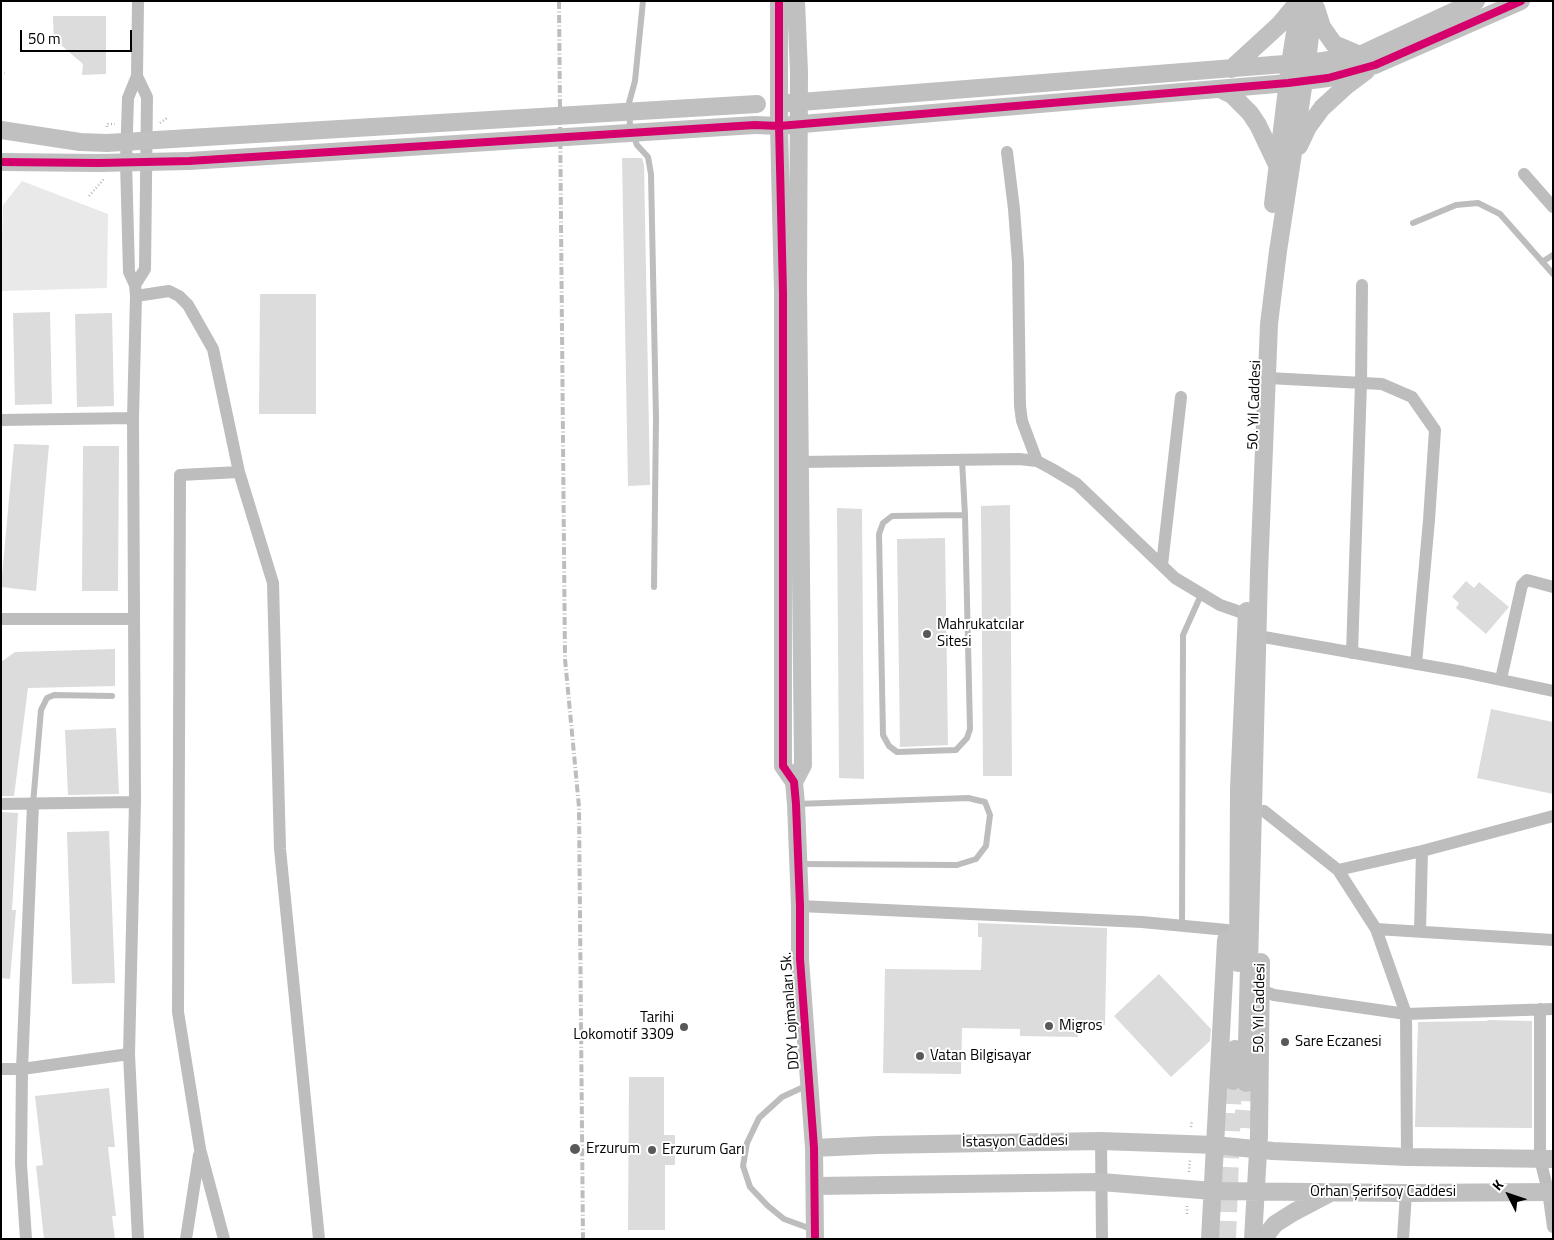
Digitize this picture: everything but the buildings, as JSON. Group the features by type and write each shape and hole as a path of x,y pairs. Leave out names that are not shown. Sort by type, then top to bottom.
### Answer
{"street":[{"path":"135,290 145,269 147,97 138,76 138,1"},
{"path":"779,1 779,126 783,293 783,766 794,782 803,765 796,1"},
{"path":"1,130 80,142 146,141 798,103 1323,62 1360,55 1476,1"},
{"path":"1,162 189,161 756,125 779,126 1296,82 1328,78 1375,65 1521,1"},
{"path":"1231,69 1307,2 1334,44 1360,55"},
{"name":"50. Yıl Caddesi","path":"1284,166 1272,302 1268,378 1254,779 1240,1082 1237,1004 1239,811 1258,322 1284,166 1307,2"},
{"path":"1220,89 1232,96 1250,113 1284,166 1322,108 1346,86 1375,65"},
{"path":"138,76 128,98 126,142 129,272 135,290 133,418 135,802 129,1054 138,1239"},
{"path":"1007,152 1018,263 1020,406 1022,421 1037,461"},
{"path":"1524,174 1553,207"},
{"path":"1352,653 1361,383 1362,285"},
{"path":"135,290 169,291 178,296 188,305 213,349 239,472 273,583 280,850 320,1239"},
{"path":"1268,378 1382,384 1412,397 1435,430 1416,664"},
{"path":"1162,566 1181,398"},
{"path":"1,420 133,418"},
{"path":"800,462 1019,459 1037,461 1077,484 1175,578 1220,606 1246,614"},
{"path":"224,1239 200,1149 178,1012 180,475 239,472"},
{"path":"1501,679 1522,585 1527,580 1553,587"},
{"path":"1,619 134,618"},
{"path":"1258,636 1501,679 1553,691"},
{"name":"50. Yıl Caddesi","path":"1253,1239 1258,1149 1260,990 1266,829 1264,802 1254,779"},
{"name":"DDY Lojmanları Sk.","path":"794,782 800,906 800,959 814,1148 815,1235"},
{"path":"1,804 135,802"},
{"path":"26,1239 21,1164 22,1069 34,804"},
{"path":"1264,810 1338,870 1376,929 1406,1014 1407,1157"},
{"name":"50. Yıl Caddesi","path":"1210,1239 1231,842 1234,822 1239,811"},
{"path":"1338,870 1422,851 1553,816"},
{"path":"1420,932 1422,851"},
{"path":"800,906 1142,922 1227,930"},
{"path":"1376,929 1553,940"},
{"path":"1260,990 1283,996 1406,1014 1546,1009 1546,1159 1553,1227"},
{"path":"1,1069 22,1069 129,1054"},
{"path":"1101,1141 1102,1239"},
{"name":"İstasyon Caddesi","path":"814,1148 1101,1141 1215,1145"},
{"path":"1215,1145 1407,1157 1546,1159"},
{"path":"186,1239 200,1149"},
{"path":"815,1186 1101,1182 1213,1191"},
{"name":"Orhan Şerifsoy Caddesi","path":"1213,1191 1550,1192"},
{"path":"1263,1239 1275,1224 1332,1191"},
{"path":"1403,1239 1406,1193"}],"lane":[{"path":"644,1 635,81 629,103 630,127 637,145 648,157 652,174 656,418 654,587"},
{"path":"1413,223 1456,205 1478,203 1500,214 1553,274"},
{"path":"1542,262 1553,254"},
{"path":"962,460 965,515 970,729 967,738 956,750 897,752 889,746 883,735 879,534 883,523 892,516 965,515"},
{"path":"1182,926 1183,635 1201,594"},
{"path":"34,804 41,710 47,698 54,695 112,696"},
{"path":"796,804 968,798 985,802 990,815 986,846 976,859 957,865 798,864"},
{"path":"810,1085 782,1097 759,1118 747,1143 743,1166 750,1187 768,1206 784,1219 815,1235"}],"path":[{"path":"1186,1214 1192,1120"}],"shaded area":[{"path":"22,181 108,214 107,288 1,291 3,205"}],"tunnel":[{"path":"1227,1239 1233,1081"},
{"path":"1243,1128 1246,1083"}],"railway":[{"path":"559,1 565,659 579,807 583,1239"}],"cycle path":[{"path":"779,1 779,126 783,293 783,766 794,782 796,804 800,959 814,1148 815,1239"},
{"path":"1,162 99,163 189,161 755,125 779,126 1288,83 1328,78 1375,65 1521,1"}],"place":[{"name":"Mahrukatcılar Sitesi","path":"927,634"},
{"name":"Migros","path":"1049,1026"},
{"name":"Tarihi Lokomotif 3309","path":"684,1027"},
{"name":"Sare Eczanesi","path":"1285,1042"},
{"name":"Vatan Bilgisayar","path":"920,1056"},
{"name":"Erzurum","path":"575,1149"},
{"name":"Erzurum Garı","path":"652,1150"}]}
